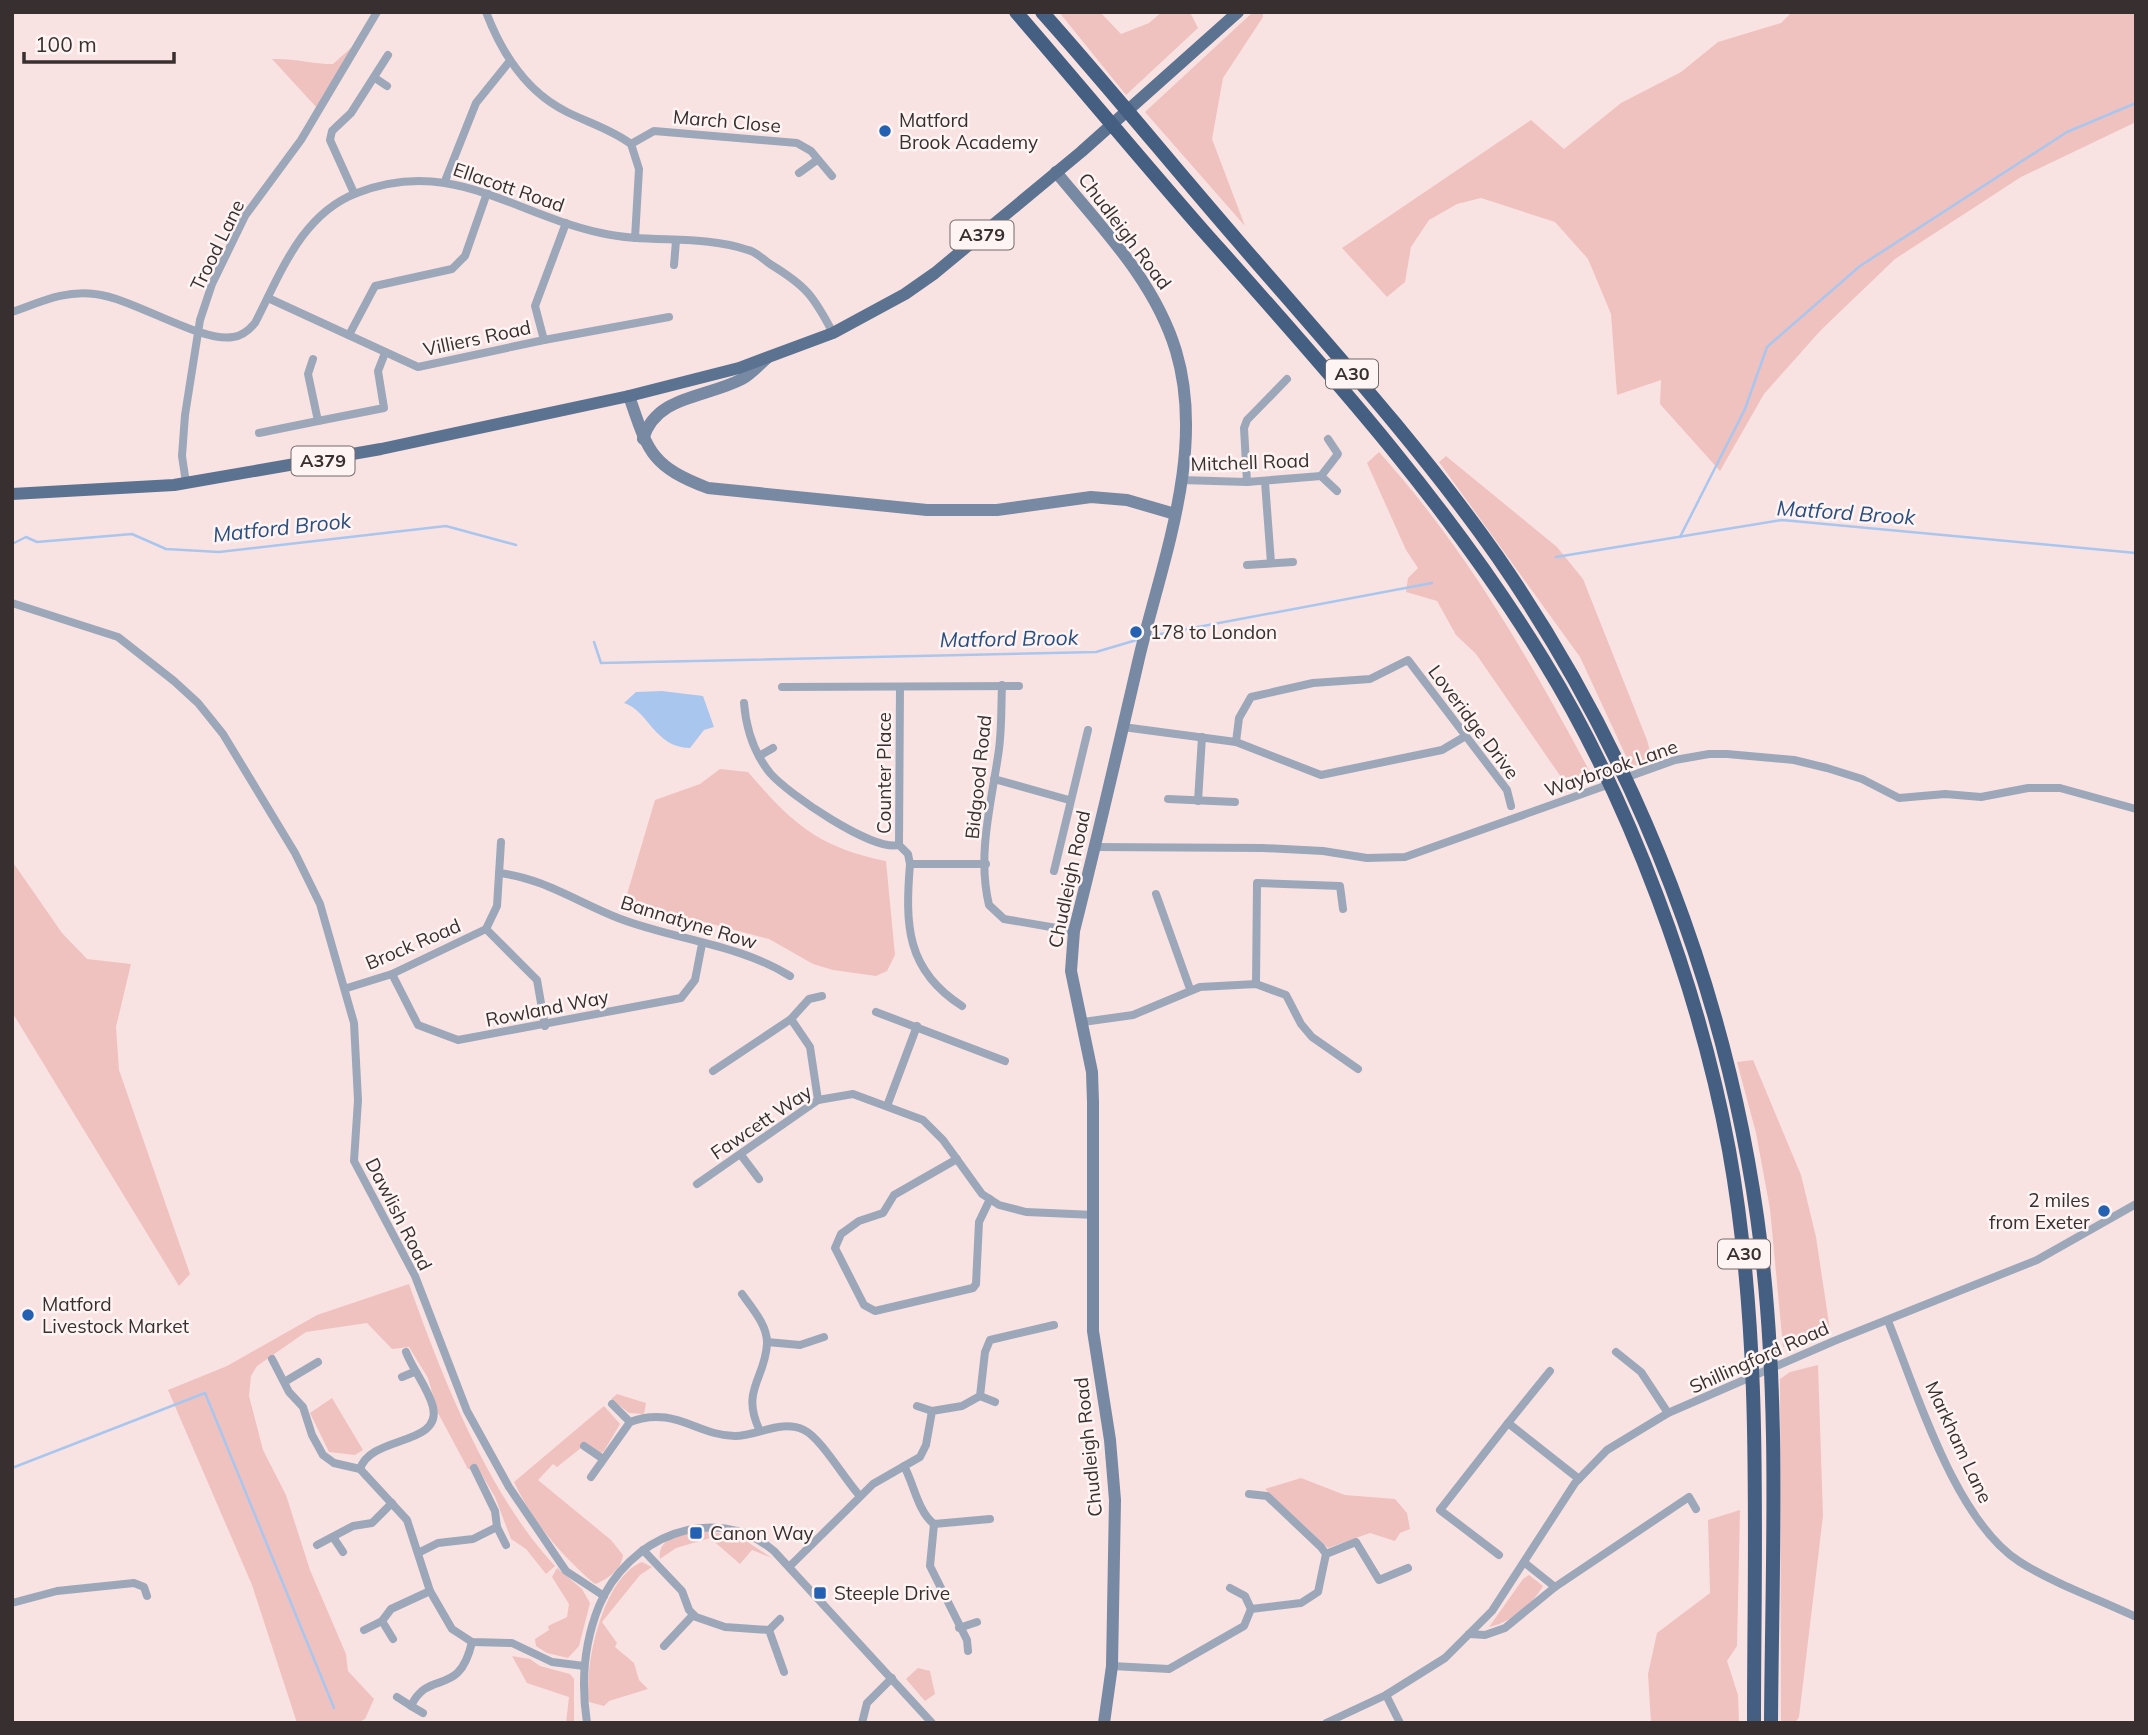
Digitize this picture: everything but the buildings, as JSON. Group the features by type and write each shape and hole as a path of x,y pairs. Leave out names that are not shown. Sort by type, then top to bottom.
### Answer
{"highway":[{"name":"A30","path":"1016,12 1433,498 1474,554 1546,664 1619,804 1646,870 1710,1067 1732,1175 1752,1340 1754,1723"},
{"name":"A30","path":"1042,12 1353,375 1462,508 1524,596 1586,702 1636,800 1685,919 1709,992 1741,1123 1758,1222 1765,1295 1772,1446 1771,1723"}],"main road":[{"name":"A379","path":"12,494 186,483 355,454 629,396 768,358 874,312 925,280 1081,152 1238,12"}],"street":[{"name":"Trood Lane","path":"186,483 182,456 185,415 198,331 212,284 245,216 301,140 377,12"},
{"path":"486,12 509,62 546,98 565,112 601,126 631,144 639,169 635,238"},
{"path":"354,193 330,140 332,131 351,113 388,55"},
{"path":"445,181 476,103 509,62"},
{"path":"375,78 387,86"},
{"name":"March Close","path":"631,144 645,134 668,131 797,143 811,151 832,176"},
{"path":"799,173 817,160"},
{"name":"Chudleigh Road","path":"1056,172 1134,268 1170,333 1178,359 1184,399 1181,480 1175,514 1074,931 1071,971 1083,1022 1092,1082 1095,1215 1093,1331 1110,1440 1115,1500 1112,1666 1104,1723"},
{"name":"Ellacott Road","path":"12,312 56,294 96,294 155,312 198,331 232,338 247,332 301,237 332,208 354,193 397,182 445,181 602,233 750,250 809,291 833,332"},
{"path":"349,335 374,286 452,269 462,262 487,193"},
{"name":"Villiers Road","path":"268,298 418,367 544,340 536,306 566,223"},
{"path":"674,265 676,241"},
{"path":"544,340 669,317"},
{"path":"259,433 384,408 378,371 385,353"},
{"path":"643,439 651,419 663,408 743,378 768,358"},
{"path":"313,359 308,374 318,421"},
{"path":"1247,482 1244,428 1247,420 1287,379"},
{"path":"629,396 643,439 658,461 670,471 708,488 927,510 997,510 1091,498 1127,500 1175,514"},
{"name":"Mitchell Road","path":"1321,476 1338,453 1328,439"},
{"name":"Mitchell Road","path":"1181,480 1247,482 1321,476 1337,491"},
{"path":"1265,481 1271,564"},
{"path":"1247,565 1293,562"},
{"name":"Dawlish Road","path":"12,603 94,627 118,638 198,703 223,734 312,885 347,988 356,1044 358,1100 353,1146 357,1169 415,1276 467,1412 509,1487 566,1571 604,1596"},
{"name":"Loveridge Drive","path":"1236,742 1239,718 1251,697 1313,683 1370,679 1408,660 1507,790 1511,806"},
{"name":"Bidgood Road","path":"1002,685 999,754 987,810 987,896 997,915 1021,924 1074,931"},
{"name":"Bidgood Road","path":"782,687 1019,686"},
{"name":"Counter Place","path":"900,687 899,845 908,853 910,863"},
{"path":"744,703 746,721 759,756 771,774 804,801 880,845 899,845"},
{"path":"1123,727 1236,742 1321,775 1442,750 1464,737"},
{"path":"1055,871 1069,800 1088,730"},
{"path":"1198,801 1202,737"},
{"path":"759,756 773,748"},
{"name":"Waybrook Lane","path":"1095,846 1264,848 1323,851 1367,858 1405,857 1664,764 1709,754 1794,760 1863,779 1899,798 1945,794 1981,797 2028,788 2060,788 2136,809"},
{"path":"993,779 1069,800"},
{"path":"1168,799 1235,802"},
{"name":"Brock Road","path":"347,988 392,974 486,929 497,906 501,842"},
{"path":"962,1006 930,980 921,968 912,944 908,911 910,863 985,864"},
{"name":"Bannatyne Row","path":"499,873 526,876 616,917 767,962 790,976"},
{"path":"1256,984 1256,883 1340,886 1343,909"},
{"path":"1156,894 1190,989"},
{"path":"486,929 537,980 545,1026"},
{"name":"Rowland Way","path":"392,974 418,1025 458,1040 545,1026 681,998 695,980 702,944"},
{"path":"1083,1022 1133,1015 1190,989 1256,984 1286,995 1301,1024 1312,1037 1358,1069"},
{"path":"713,1071 792,1019 809,999 822,996"},
{"path":"876,1012 1006,1061"},
{"path":"792,1019 810,1047 818,1100"},
{"path":"887,1106 917,1026"},
{"name":"Fawcett Way","path":"697,1184 818,1100 853,1094 923,1121 934,1129 978,1189 989,1199"},
{"path":"741,1155 759,1179"},
{"path":"957,1159 894,1195 883,1213 859,1221 841,1234 835,1248 864,1305 875,1311 973,1288 976,1284 979,1222 989,1199 1010,1209 1095,1215"},
{"name":"Shillingford Road","path":"1326,1723 1386,1695 1445,1658 1492,1611 1579,1479 1606,1450 1668,1413 2036,1260 2136,1204"},
{"path":"742,1294 762,1324 767,1342 751,1401 759,1429"},
{"name":"Markham Lane","path":"1888,1321 1933,1433 1962,1493 1986,1531 2020,1562 2136,1617"},
{"path":"980,1396 985,1352 990,1340 1054,1325"},
{"path":"767,1342 800,1345 824,1337"},
{"path":"360,1469 374,1450 412,1438 428,1428 433,1407 406,1352"},
{"path":"1616,1352 1642,1372 1668,1413"},
{"path":"272,1359 286,1381 289,1392 306,1411 312,1435 323,1455 334,1463 360,1469 413,1530 430,1591 452,1629 472,1642 512,1643 552,1662 584,1666"},
{"path":"286,1381 318,1362"},
{"path":"401,1377 414,1371"},
{"path":"1499,1555 1440,1510 1550,1371"},
{"path":"980,1396 995,1402"},
{"path":"917,1406 932,1411 962,1406 980,1396"},
{"path":"612,1404 630,1422"},
{"path":"789,1567 860,1496 924,1450 932,1411"},
{"path":"630,1422 668,1418 736,1436 759,1429 789,1427 807,1431 860,1496"},
{"path":"591,1477 623,1437 630,1422"},
{"path":"1508,1423 1579,1479"},
{"path":"584,1446 603,1459"},
{"path":"904,1466 914,1483 922,1510 934,1524 930,1566 967,1640 968,1651"},
{"path":"474,1468 495,1510 497,1527 506,1545"},
{"path":"1249,1494 1267,1496 1326,1554"},
{"path":"1469,1634 1485,1635 1505,1628 1555,1587 1689,1497 1696,1509"},
{"path":"317,1545 353,1526 372,1523 392,1503"},
{"path":"934,1524 990,1520"},
{"path":"420,1552 438,1542 473,1539 497,1527"},
{"path":"587,1723 584,1666 592,1626 604,1596 624,1568 643,1550 675,1531 698,1527 727,1529 762,1542 789,1567 932,1723"},
{"path":"333,1536 343,1552"},
{"path":"1326,1554 1356,1542 1379,1580 1408,1568"},
{"path":"643,1550 682,1591 693,1615 725,1627 769,1630 780,1619"},
{"path":"1251,1609 1310,1600 1320,1588 1326,1554"},
{"path":"1525,1563 1555,1587"},
{"path":"12,1602 57,1591 134,1583 144,1587 147,1596"},
{"path":"1112,1666 1169,1668 1244,1626 1251,1609 1245,1596 1230,1588"},
{"path":"365,1630 382,1621 391,1609 430,1591"},
{"path":"664,1646 693,1615"},
{"path":"382,1621 393,1639"},
{"path":"959,1628 977,1622"},
{"path":"769,1630 784,1672"},
{"path":"411,1706 422,1691 461,1672 472,1642"},
{"path":"862,1723 867,1703 892,1678"},
{"path":"1386,1695 1400,1723"},
{"path":"397,1697 424,1713"}],"shaded area":[{"path":"1059,12 1100,12 1121,34 1149,23 1162,12 1190,12 1198,28 1126,95"},
{"path":"1253,12 1263,12 1263,17 1223,78 1212,139 1245,226 1145,112"},
{"path":"1792,12 2136,12 2136,122 2021,177 1895,259 1821,330 1764,394 1720,471 1660,404 1661,380 1617,395 1611,314 1588,259 1555,222 1481,198 1457,204 1429,220 1411,247 1405,282 1387,297 1342,248 1531,120 1564,149 1621,103 1681,72 1718,42 1781,23"},
{"path":"352,47 317,108 272,59 333,64"},
{"path":"1379,452 1440,526 1468,565 1520,647 1590,772 1573,778 1561,777 1476,654 1456,635 1437,601 1406,592 1408,578 1418,568 1406,550 1367,463"},
{"path":"1446,456 1557,547 1583,579 1647,740 1651,755 1645,763 1631,767 1580,657 1439,462"},
{"path":"720,769 748,772 779,806 808,831 824,840 886,861 895,955 887,971 876,976 833,970 813,964 769,939 625,901 655,800 700,784"},
{"path":"12,861 62,933 87,959 131,964 116,1027 119,1070 190,1274 179,1286 12,1012"},
{"path":"1753,1060 1801,1175 1816,1237 1830,1330 1783,1347 1770,1209 1756,1133 1737,1062"},
{"path":"409,1284 452,1395 488,1470 531,1537 555,1566 546,1574 526,1549 511,1539 495,1497 479,1470 468,1469 438,1413 428,1378 409,1347 392,1349 367,1323 306,1332 257,1366 251,1376 249,1396 263,1450 286,1495 310,1570 346,1654 348,1671 374,1699 365,1719 357,1723 297,1723 252,1585 168,1390 227,1366 317,1315"},
{"path":"1818,1365 1823,1516 1799,1717 1795,1723 1781,1723 1780,1379 1790,1372"},
{"path":"617,1394 646,1403 644,1414 629,1413 611,1399"},
{"path":"332,1398 363,1450 355,1455 329,1452 310,1413"},
{"path":"604,1406 620,1424 604,1451 600,1454 586,1444 557,1467 553,1464 538,1480 611,1540 623,1555 620,1565 613,1573 595,1584 549,1537 529,1510 514,1482"},
{"path":"1301,1478 1345,1495 1395,1499 1407,1513 1410,1529 1400,1533 1395,1541 1370,1533 1328,1548 1265,1489"},
{"path":"1740,1510 1737,1646 1727,1661 1738,1695 1739,1723 1651,1723 1648,1674 1657,1633 1710,1593 1708,1520"},
{"path":"709,1531 743,1539 772,1558 752,1550 740,1564 710,1538 676,1548 660,1559 660,1551 669,1539"},
{"path":"642,1562 652,1567 640,1575 602,1622 617,1643 615,1647 634,1663 639,1680 648,1689 609,1701 604,1706 589,1702 590,1667 599,1624 617,1585 628,1571"},
{"path":"557,1568 582,1589 590,1603 579,1646 568,1658 547,1653 536,1646 535,1639 549,1630 548,1626 567,1617 569,1604 552,1577"},
{"path":"1529,1575 1543,1586 1538,1593 1512,1617 1489,1627 1523,1579"},
{"path":"512,1656 530,1659 540,1666 570,1674 574,1679 574,1723 566,1723 569,1697 527,1683"},
{"path":"918,1668 930,1671 935,1694 925,1701 906,1679"}],"water":[{"path":"662,691 703,696 714,727 704,730 690,748 668,742 640,713 624,703 636,692"}],"waterway":[{"path":"1680,537 1745,409 1767,347 1860,266 2067,132 2136,103"},
{"name":"Matford Brook","path":"1556,557 1782,520 2136,553"},
{"name":"Matford Brook","path":"12,544 26,537 37,542 132,534 166,549 219,552 446,526 516,545"},
{"name":"Matford Brook","path":"1150,636 1432,583"},
{"name":"Matford Brook","path":"594,642 601,663 1096,652 1140,639"},
{"path":"12,1468 205,1393 334,1708"}],"place":[{"name":"Matford Brook Academy","path":"885,131"},
{"name":"178 to London","path":"1136,632"},
{"name":"2 miles from Exeter","path":"2104,1211"},
{"name":"Matford Livestock Market","path":"28,1315"},
{"name":"Canon Way","path":"696,1533"},
{"name":"Steeple Drive","path":"820,1593"}]}
